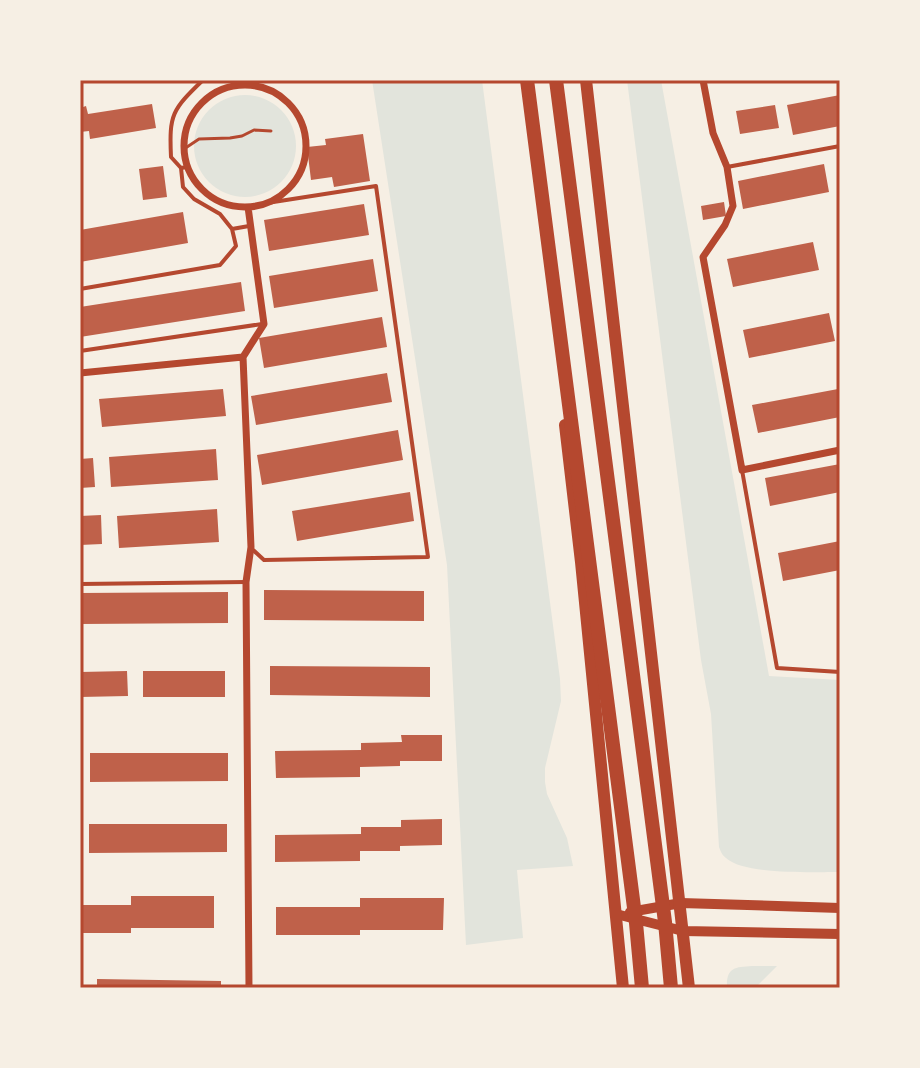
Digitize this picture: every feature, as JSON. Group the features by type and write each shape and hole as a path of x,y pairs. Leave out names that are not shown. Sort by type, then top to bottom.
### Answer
{"highway":[{"path":"526,80 642,988"},
{"path":"556,80 671,988"}],"main road":[{"path":"526,80 581,562 623,988"},
{"path":"586,80 689,988"},
{"path":"616,914 681,903 840,908"},
{"path":"616,914 683,931 840,934"}],"street":[{"path":"703,80 713,133 727,167 733,206 725,225 703,257 742,470 840,450"},
{"path":"242,82 278,95 293,108 302,124 306,143 304,162 290,186 267,203 248,207 211,197 184,168 184,149 186,130 194,112 206,98 242,82"},
{"path":"248,207 264,324 243,357 251,547 246,582 249,988"},
{"path":"80,373 243,357"}],"lane":[{"path":"80,289 220,265 236,246 232,229 220,214 194,199 183,187 184,168 171,157 170,127 179,103 203,80"},
{"path":"727,167 840,146"},
{"path":"251,547 264,560 428,557 376,186 267,203"},
{"path":"232,229 250,226"},
{"path":"80,351 264,324"},
{"path":"742,470 777,668 840,672"},
{"path":"80,584 246,582"}],"path":[{"path":"184,149 199,139 230,138 254,130 271,131"}],"shaded area":[{"path":"372,80 482,80 560,679 561,701 545,768 545,782 547,794 567,838 573,866 517,870 523,938 466,945 447,565"},
{"path":"627,80 661,80 769,676 840,680 840,872 748,867 726,858 719,847 711,714 701,660"},
{"path":"245,95 264,99 281,110 292,127 296,146 292,165 281,182 264,193 245,197 226,193 209,182 198,165 194,146 198,127 209,110 226,99"},
{"path":"777,966 755,988 727,988 732,970"}],"building":[{"path":"840,95 840,126 793,135 787,105"},
{"path":"152,104 156,128 90,139 89,131 80,132 80,108 86,106 88,114"},
{"path":"775,105 779,128 740,134 736,111"},
{"path":"363,134 370,181 334,187 332,177 311,180 307,147 326,145 325,139"},
{"path":"824,164 829,192 743,209 738,181"},
{"path":"163,166 167,197 143,200 139,169"},
{"path":"724,202 726,216 703,220 701,206"},
{"path":"364,204 369,235 269,251 264,220"},
{"path":"183,212 188,243 80,262 80,230"},
{"path":"813,242 819,270 733,287 727,259"},
{"path":"373,259 378,291 274,308 269,276"},
{"path":"241,282 245,311 80,337 80,307"},
{"path":"829,313 835,341 749,358 743,330"},
{"path":"382,317 387,347 264,368 259,338"},
{"path":"387,373 392,402 256,425 251,396"},
{"path":"223,389 226,416 102,427 99,399"},
{"path":"838,389 840,417 758,433 752,405"},
{"path":"398,430 403,460 262,485 257,455"},
{"path":"216,449 218,480 111,487 109,457"},
{"path":"93,458 95,487 80,488 80,459"},
{"path":"840,464 840,492 770,506 765,478"},
{"path":"410,492 414,521 297,541 292,511"},
{"path":"217,509 219,542 119,548 117,516"},
{"path":"101,515 102,544 80,545 80,516"},
{"path":"840,541 840,570 783,581 778,553"},
{"path":"264,590 424,591 424,621 264,620"},
{"path":"228,592 228,623 80,624 80,593"},
{"path":"270,666 430,667 430,697 270,695"},
{"path":"127,671 128,696 80,697 80,672"},
{"path":"143,671 225,671 225,697 143,697"},
{"path":"401,735 442,735 442,761 400,761 400,766 360,767 360,777 276,778 275,751 361,750 361,743 402,742"},
{"path":"90,753 228,753 228,781 90,782"},
{"path":"442,819 442,845 400,846 400,851 360,851 360,861 275,862 275,835 361,834 361,827 401,827 401,820"},
{"path":"89,824 227,824 227,852 89,853"},
{"path":"131,896 214,896 214,928 131,928 131,933 80,933 80,905 131,905"},
{"path":"360,898 444,898 443,930 360,930 360,935 276,935 276,907 360,907"},
{"path":"97,979 221,981 221,988 97,988"}]}
